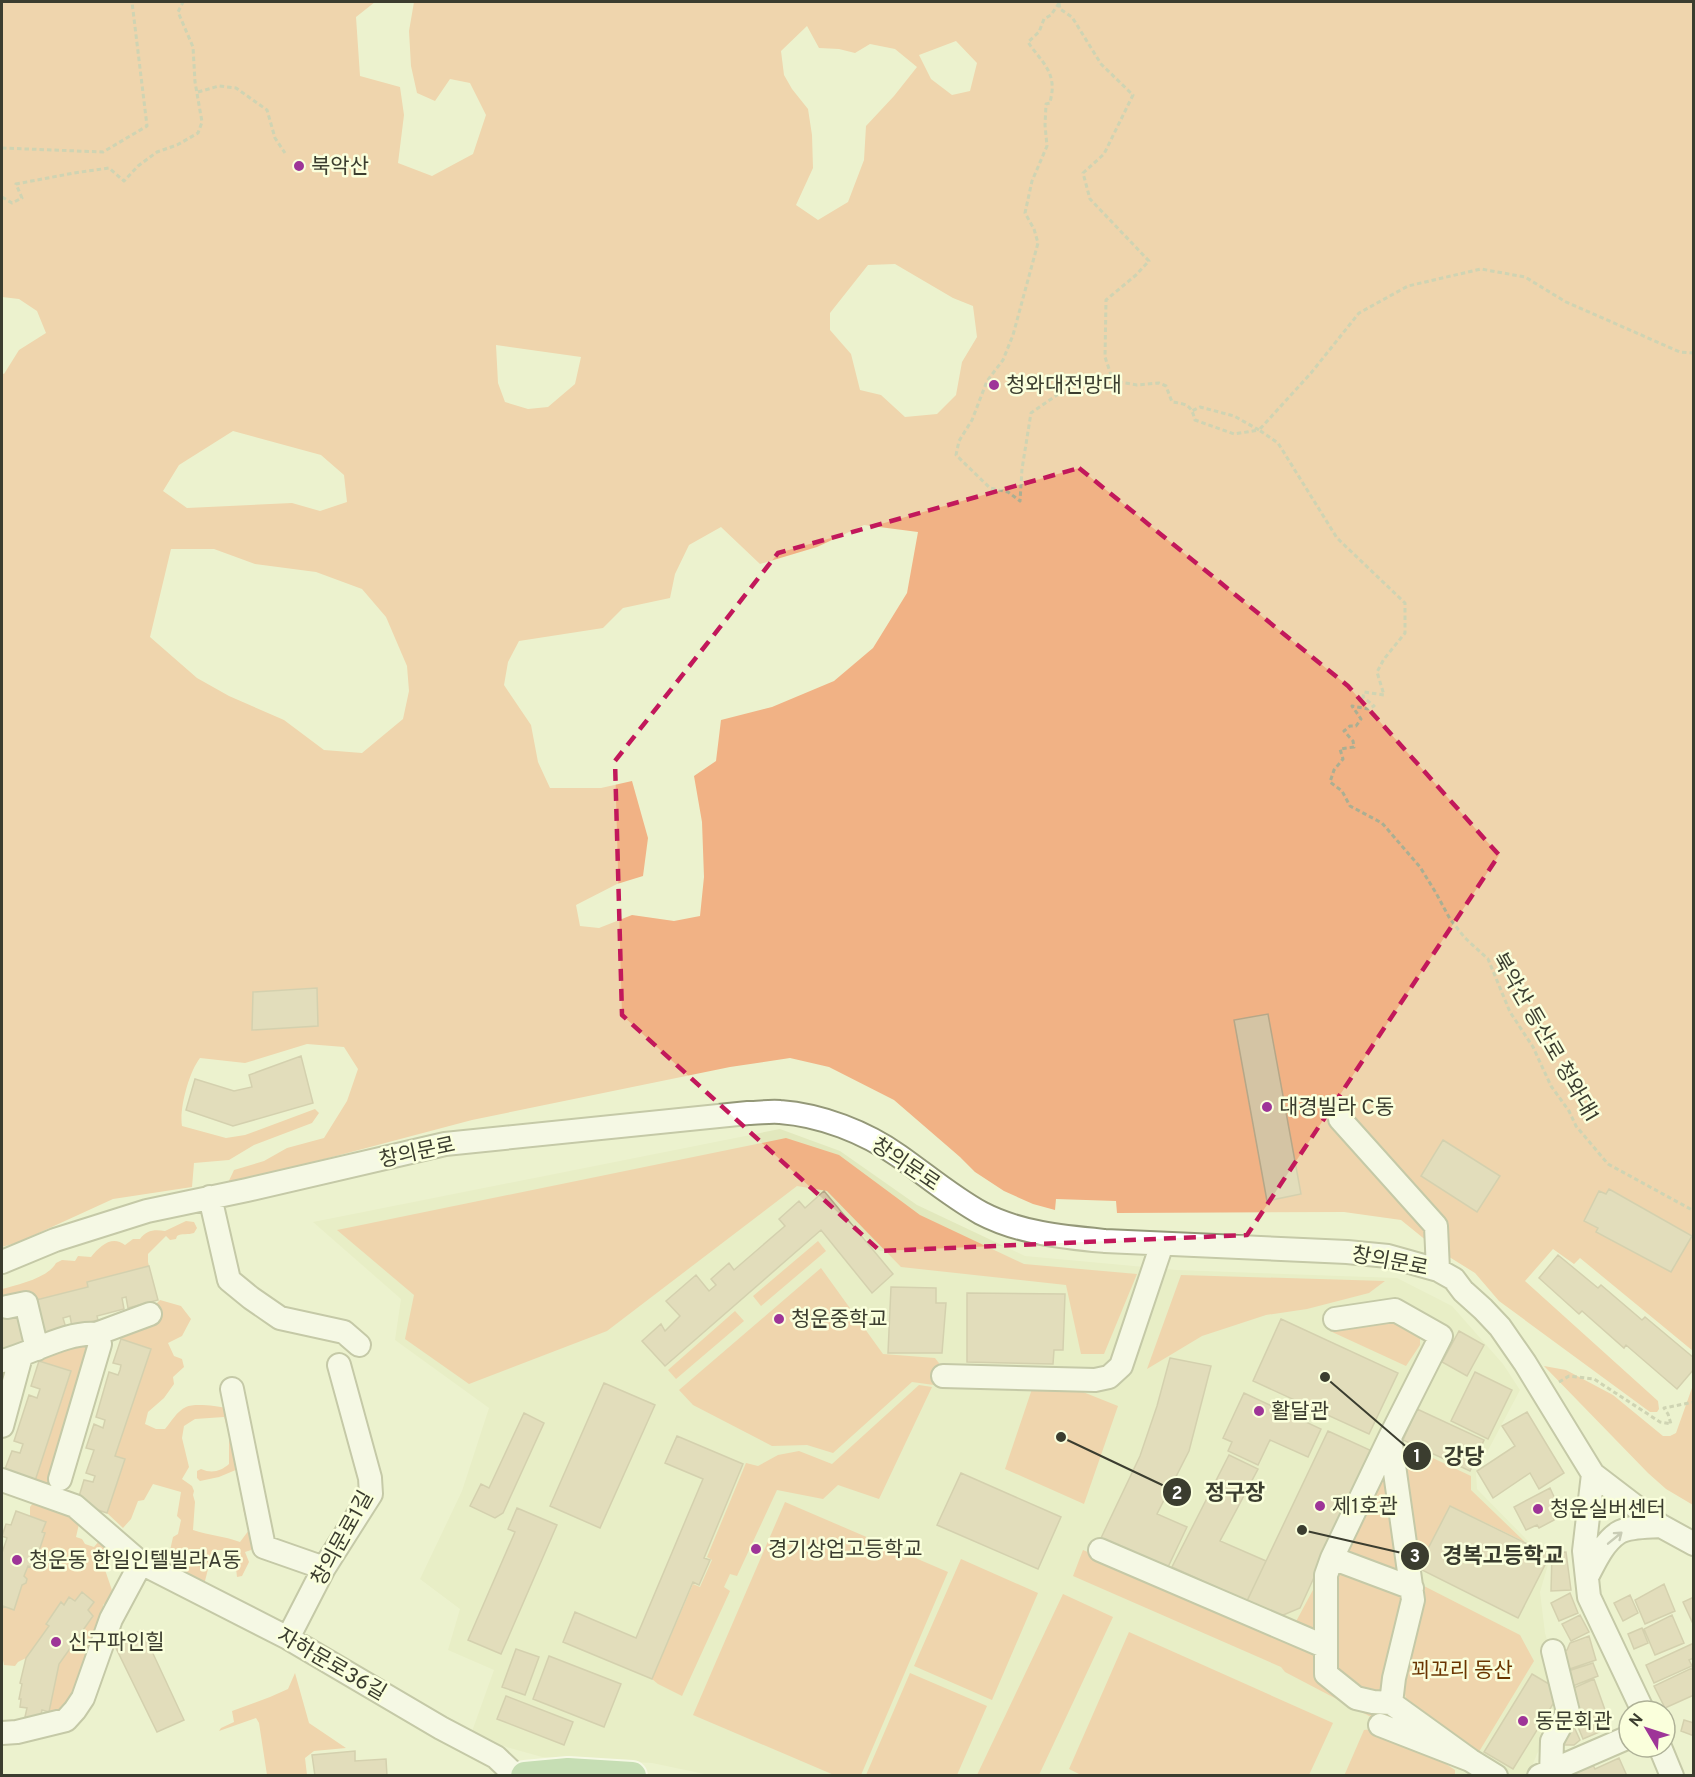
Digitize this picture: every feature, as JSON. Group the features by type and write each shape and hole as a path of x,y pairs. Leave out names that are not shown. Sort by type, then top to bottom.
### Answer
{"main road":[{"path":"525,1776 568,1772 632,1776"}],"street":[{"name":"창의문로","path":"2,1262 55,1240 147,1210 444,1144 748,1113 780,1112 810,1117 871,1139 897,1154 982,1214 1025,1230 1064,1238 1347,1252 1388,1256 1438,1270 1454,1278 1463,1291 1500,1327 1543,1391 1593,1474 1661,1526 1694,1544"},
{"path":"1340,1119 1436,1226 1438,1270"},
{"path":"210,1197 230,1280 280,1318 344,1332 359,1344"},
{"path":"943,1376 1095,1380 1109,1377 1121,1366 1162,1244"},
{"path":"2,1426 20,1355 27,1303 6,1307"},
{"path":"1335,1319 1395,1310 1441,1336 1390,1437 1326,1575 1326,1674 1356,1698 1391,1703 1496,1776"},
{"path":"20,1355 84,1333 96,1334 150,1314"},
{"path":"60,1479 100,1344 96,1334"},
{"name":"창의문로1길","path":"288,1638 324,1568 371,1494 372,1486 339,1365"},
{"path":"232,1389 264,1547 324,1568"},
{"path":"1390,1437 1413,1600 1394,1678 1391,1703"},
{"path":"1593,1474 1584,1551 1589,1598 1638,1699"},
{"name":"자하문로36길","path":"2,1480 75,1506 141,1563 288,1638 441,1728 496,1757 516,1776"},
{"path":"1587,1577 1603,1549 1618,1533 1638,1527 1661,1526"},
{"path":"1100,1550 1326,1647"},
{"path":"1332,1558 1412,1588"},
{"path":"2,1733 17,1732 66,1720 75,1710 83,1698 111,1619 141,1563"},
{"path":"1547,1774 1552,1741 1568,1712 1553,1651"},
{"path":"1380,1725 1470,1760"},
{"path":"1547,1774 1617,1742"},
{"path":"1665,1759 1672,1776"}],"path":[{"path":"2,148 104,152 147,126 132,2"},
{"path":"2,197 12,203 22,198 16,184 91,170 109,168 124,181 138,166 157,152 177,145 198,133 202,122 195,82 193,47 178,12 183,2"},
{"path":"1059,2 1060,9 1072,17 1101,64 1133,95 1104,154 1083,173 1090,199 1149,261 1136,276 1106,300 1105,357 1113,381"},
{"path":"1059,2 1051,15 1044,20 1039,32 1028,42 1044,62 1053,82 1050,103 1046,104 1047,146 1032,181 1025,213 1034,229 1038,243 1013,334 1003,360 987,381 972,420 959,441 956,455 990,488 1008,492 1020,501 1022,469 1031,413 1070,386 1113,381 1137,385 1159,383 1166,386 1172,402 1185,403 1192,411 1195,420 1234,434 1258,430 1311,374 1359,313 1408,286 1481,269 1525,277 1566,302 1680,352 1694,353"},
{"path":"198,92 219,86 236,88 267,110 275,138 285,153"},
{"path":"1192,411 1200,407 1234,416 1258,430"},
{"name":"북악산 등산로 청와대1","path":"1258,430 1278,443 1337,538 1405,603 1405,633 1384,659 1377,672 1384,695 1364,692 1363,697 1374,706 1368,709 1352,706 1361,719 1356,726 1350,726 1344,731 1353,741 1354,747 1340,749 1342,759 1334,770 1330,783 1342,791 1350,806 1382,823 1420,867 1450,919 1465,938 1488,959 1510,1012 1533,1047 1551,1086 1569,1111 1576,1126 1608,1164 1694,1211"},
{"path":"1543,1391 1569,1376 1594,1379 1660,1422 1671,1424 1664,1408 1694,1402"}],"highlighted area":[{"path":"1079,468 1348,686 1499,855 1247,1235 880,1251 622,1015 615,761 778,553"}],"shaded area":[{"path":"780,1129 840,1151 917,1205 1025,1256 1177,1270 1397,1278 1452,1306 1503,1364 1520,1390 1476,1473 1477,1489 1529,1542 1552,1551 1540,1592 1545,1633 1566,1705 1537,1754 1528,1776 714,1776 652,1763 542,1757 470,1737 494,1670 448,1650 460,1609 420,1579 462,1491 489,1408 395,1340 401,1299 313,1222"}],"green space":[{"path":"2,2 375,2 356,17 360,76 400,87 404,115 398,163 432,176 473,154 486,115 470,83 450,79 435,101 417,93 411,66 409,31 414,2 1693,2 1693,1351 1580,1258 1574,1264 1553,1249 1525,1281 1658,1401 1657,1412 1650,1412 1499,1301 1475,1273 1438,1250 1401,1220 1344,1212 1117,1213 1116,1201 1056,1199 1055,1210 1033,1204 1004,1191 975,1172 894,1100 829,1067 790,1058 730,1067 472,1120 227,1185 234,1170 264,1161 287,1148 324,1138 347,1101 358,1069 344,1047 307,1044 245,1063 200,1058 192,1072 186,1091 182,1110 182,1126 226,1138 245,1135 315,1109 319,1113 312,1123 254,1145 229,1160 194,1163 192,1187 113,1199 19,1242 2,1247 2,373 4,374 19,350 46,333 37,311 19,299 2,297","holes":["807,26 819,48 855,53 870,44 895,49 917,67 866,126 864,160 848,202 818,220 796,205 813,168 812,135 808,109 784,75 781,51","956,41 977,63 970,91 952,95 931,79 919,55","895,264 953,298 973,306 977,337 962,362 956,395 937,414 905,417 881,395 860,390 851,354 830,330 830,313 868,265","496,345 581,357 575,384 548,407 528,409 505,402 498,383","233,431 321,455 344,475 347,502 320,511 292,503 187,508 163,491 179,465","864,525 918,532 907,593 873,648 834,681 772,707 721,720 716,761 694,776 702,822 704,877 700,916 674,921 632,915 599,928 580,926 576,905 617,884 643,876 648,838 632,781 601,788 550,788 538,762 531,725 504,685 508,662 519,641 603,628 623,608 670,598 675,574 689,545 721,527 760,564 817,547","171,549 214,549 255,564 316,572 362,589 386,617 407,666 409,691 403,719 362,753 324,750 284,720 229,696 197,678 150,637"]},
{"path":"786,1138 839,1155 920,1215 1024,1264 1137,1274 1104,1354 1081,1354 1066,1285 901,1267 827,1191 797,1186 607,1331 469,1384 405,1339 414,1295 337,1230"},
{"path":"186,1221 194,1222 197,1228 194,1233 179,1235 176,1239 170,1240 166,1236 148,1254 149,1266 87,1282 88,1287 32,1301 2,1314 2,1289 39,1277 62,1260 75,1261 78,1256 91,1257 106,1243 115,1241 125,1245 133,1239 140,1239 148,1232 165,1231"},
{"path":"818,1241 826,1251 761,1306 753,1296"},
{"path":"821,1268 883,1354 935,1358 942,1367 934,1385 912,1382 833,1453 807,1445 772,1446 693,1405 679,1390"},
{"path":"1181,1275 1385,1281 1369,1293 1307,1309 1266,1315 1202,1336 1147,1369"},
{"path":"160,1300 181,1306 191,1319 182,1336 168,1343 174,1356 182,1359 184,1367 173,1377 174,1384 164,1398 148,1412 145,1424 156,1429 165,1429 180,1411 194,1405 226,1408 238,1469 219,1477 200,1481 197,1478 197,1471 201,1469 216,1471 229,1464 229,1434 224,1417 195,1419 184,1426 182,1438 189,1467 182,1479 192,1486 194,1491 193,1530 240,1542 249,1530 243,1509 243,1498 259,1541 251,1550 245,1552 249,1562 242,1576 237,1577 238,1559 222,1550 215,1550 204,1585 189,1580 191,1574 178,1574 169,1555 173,1537 178,1534 181,1520 177,1516 181,1492 153,1484 144,1500 138,1501 131,1519 123,1528 107,1513 125,1459 115,1456 150,1350 121,1339"},
{"path":"735,1311 744,1321 676,1379 668,1370"},
{"path":"1409,1321 1420,1332 1420,1345 1406,1366 1330,1331"},
{"path":"86,1343 87,1350 63,1437 55,1457 57,1487 34,1484 71,1372 39,1361 41,1353 59,1349 68,1350 70,1344"},
{"path":"1544,1366 1566,1370 1613,1395 1663,1436 1676,1433 1693,1385 1693,1505 1666,1489 1648,1473"},
{"path":"919,1385 932,1387 879,1499 838,1485 823,1499 777,1490 737,1576 730,1574 724,1587 730,1591 682,1696 652,1679 693,1584 700,1587 712,1560 707,1557 746,1463 758,1466 778,1455 799,1451 832,1464"},
{"path":"1033,1386 1073,1388 1118,1406 1084,1504 1005,1469"},
{"path":"1389,1448 1407,1583 1337,1555"},
{"path":"1420,1452 1471,1476 1471,1490 1525,1542 1451,1506 1418,1569 1404,1466 1413,1455"},
{"path":"785,1502 948,1572 861,1775 834,1775 693,1715"},
{"path":"33,1503 58,1510 69,1516 79,1524 76,1537 82,1539 85,1544 94,1547 99,1541 111,1550 103,1564 114,1596 103,1605 103,1613 75,1695 55,1720 49,1712 59,1664 93,1616 88,1610 94,1602 82,1593 75,1601 69,1597 64,1605 61,1603 46,1623 49,1626 26,1658 15,1666 4,1665 2,1655 3,1606 14,1610 22,1585 26,1583 27,1579 24,1576 28,1566 35,1552 38,1553 45,1533 42,1532 45,1522 30,1516 30,1507"},
{"path":"1083,1550 1320,1651 1320,1673 1413,1724 1420,1732 1371,1717 1285,1672 1281,1667 1073,1576"},
{"path":"961,1559 1038,1593 992,1700 914,1666"},
{"path":"1335,1562 1409,1590 1385,1693 1365,1700 1332,1674"},
{"name":"꾀꼬리 동산","path":"1422,1585 1520,1635 1534,1661 1477,1755 1407,1706 1402,1675"},
{"path":"1314,1588 1320,1596 1320,1642 1292,1629"},
{"path":"1063,1594 1113,1617 1039,1775 977,1775"},
{"path":"1129,1632 1333,1723 1309,1775 1083,1776 1069,1769"},
{"path":"295,1673 309,1723 346,1748 314,1751 305,1758 307,1775 267,1775 259,1723 256,1718 219,1731 234,1722 232,1711 288,1689"},
{"path":"910,1673 987,1706 957,1775 866,1775"},
{"path":"1373,1729 1428,1752 1455,1770 1455,1776 1344,1776 1364,1730"}],"building":[{"path":"317,988 318,1026 252,1030 253,992"},
{"name":"대경빌라 C동","path":"1268,1014 1301,1194 1267,1201 1234,1020"},
{"path":"301,1056 313,1103 233,1126 186,1110 195,1079 234,1091 252,1087 249,1075"},
{"path":"1443,1140 1500,1176 1477,1212 1421,1176"},
{"path":"1609,1189 1692,1236 1671,1272 1596,1232 1598,1228 1584,1221 1599,1191 1606,1194"},
{"path":"824,1191 893,1274 872,1293 821,1230 665,1366 642,1341 661,1324 665,1331 680,1316 666,1301 696,1275 709,1291 716,1285 711,1279 729,1263 734,1270 785,1226 779,1219 799,1201 805,1208"},
{"path":"1558,1255 1598,1288 1601,1285 1642,1320 1645,1317 1694,1358 1694,1369 1677,1389 1626,1345 1624,1348 1582,1311 1579,1314 1539,1278"},
{"path":"149,1266 158,1300 128,1308 126,1297 122,1298 124,1309 97,1316 98,1320 72,1327 70,1316 63,1318 66,1328 40,1334 32,1301 88,1287 87,1282"},
{"path":"891,1287 936,1288 936,1303 946,1303 942,1353 888,1353"},
{"path":"967,1293 1065,1294 1063,1350 1054,1350 1053,1364 967,1362"},
{"path":"21,1310 29,1347 2,1353 2,1314"},
{"path":"1281,1319 1398,1373 1369,1434 1253,1381"},
{"path":"1459,1331 1484,1345 1467,1376 1442,1362"},
{"path":"121,1339 151,1349 115,1456 125,1459 107,1513 77,1503 84,1480 93,1482 95,1476 86,1473 94,1450 86,1448 94,1424 103,1428 105,1420 96,1417 109,1372 118,1375 120,1370 121,1365 113,1363"},
{"path":"1170,1358 1211,1366 1189,1451 1157,1514 1187,1527 1168,1567 1101,1538 1140,1456"},
{"path":"39,1361 71,1371 34,1484 3,1474 12,1451 20,1453 23,1444 14,1441 29,1395 37,1398 40,1389 31,1386"},
{"path":"1475,1372 1512,1390 1488,1439 1451,1421"},
{"path":"604,1383 655,1405 600,1528 550,1506"},
{"name":"활달관","path":"1244,1393 1321,1429 1308,1457 1270,1440 1258,1465 1228,1451 1232,1442 1223,1438"},
{"path":"1417,1409 1484,1440 1470,1471 1403,1440"},
{"path":"1527,1412 1564,1473 1539,1489 1530,1473 1493,1498 1477,1471 1515,1446 1502,1426"},
{"path":"524,1413 544,1423 503,1513 495,1518 470,1506 481,1484 489,1488"},
{"name":"제1호관","path":"1328,1431 1372,1451 1300,1608 1281,1616 1247,1601"},
{"path":"677,1436 743,1464 704,1558 710,1560 699,1585 693,1582 652,1679 563,1642 575,1612 636,1638 703,1479 665,1463"},
{"path":"1229,1455 1258,1469 1220,1541 1266,1561 1247,1601 1172,1567"},
{"path":"961,1473 1061,1517 1038,1569 937,1525"},
{"name":"청운실버센터","path":"1550,1488 1561,1512 1553,1516 1554,1520 1539,1528 1537,1525 1526,1530 1514,1507"},
{"path":"1450,1506 1550,1555 1518,1618 1418,1568"},
{"path":"517,1508 557,1525 501,1654 468,1640 515,1532 508,1529"},
{"name":"청운동 한일인텔빌라A동","path":"16,1511 46,1522 42,1532 45,1533 38,1554 35,1552 30,1567 28,1566 24,1576 27,1579 26,1583 22,1585 14,1610 3,1606 2,1610 2,1553 7,1538 2,1536 6,1524 11,1525"},
{"path":"1566,1552 1571,1590 1551,1591 1552,1553"},
{"path":"1664,1584 1675,1611 1645,1624 1635,1600"},
{"name":"신구파인힐","path":"82,1592 94,1602 88,1610 93,1616 59,1664 49,1712 42,1710 40,1720 25,1717 27,1708 20,1707 21,1699 19,1699 26,1658 49,1626 46,1624 61,1602 64,1605 69,1597 75,1601"},
{"path":"1570,1593 1578,1613 1559,1621 1551,1603"},
{"path":"1630,1595 1638,1613 1623,1621 1614,1603"},
{"path":"1694,1597 1694,1626 1683,1602"},
{"path":"1580,1615 1589,1632 1571,1641 1562,1624"},
{"path":"1672,1615 1684,1643 1655,1655 1644,1629"},
{"path":"1642,1628 1648,1643 1634,1649 1628,1634"},
{"path":"142,1630 184,1720 157,1732 114,1644"},
{"path":"1589,1636 1596,1660 1561,1672 1557,1655 1567,1650 1570,1643"},
{"path":"1694,1643 1694,1658 1689,1660 1692,1666 1654,1683 1646,1665"},
{"path":"516,1649 539,1657 525,1695 502,1687"},
{"path":"549,1656 621,1684 604,1727 533,1699"},
{"path":"1593,1663 1598,1676 1573,1686 1568,1671"},
{"path":"1692,1668 1694,1672 1694,1695 1677,1703 1677,1699 1660,1699 1654,1686"},
{"name":"동문회관","path":"1532,1674 1561,1691 1513,1769 1484,1752"},
{"path":"1594,1679 1605,1710 1599,1713 1606,1729 1583,1739 1572,1712 1569,1690"},
{"path":"506,1696 573,1722 564,1745 497,1719"},
{"path":"1684,1720 1694,1723 1694,1736 1681,1731"},
{"path":"1563,1724 1574,1727 1580,1740 1574,1745 1559,1745"},
{"path":"355,1751 355,1761 386,1759 387,1776 315,1776 312,1755"},
{"path":"1619,1759 1627,1776 1570,1776 1593,1765 1595,1769"}],"place":[{"name":"북악산","path":"299,166"},
{"name":"청와대전망대","path":"994,385"},
{"name":"대경빌라 C동","path":"1267,1107"},
{"name":"청운중학교","path":"779,1319"},
{"name":"강당","path":"1325,1377"},
{"name":"활달관","path":"1259,1411"},
{"name":"정구장","path":"1061,1437"},
{"name":"제1호관","path":"1320,1506"},
{"name":"청운실버센터","path":"1538,1509"},
{"name":"경복고등학교","path":"1302,1530"},
{"name":"경기상업고등학교","path":"756,1549"},
{"name":"청운동 한일인텔빌라A동","path":"17,1560"},
{"name":"신구파인힐","path":"56,1642"},
{"name":"동문회관","path":"1523,1721"}]}
